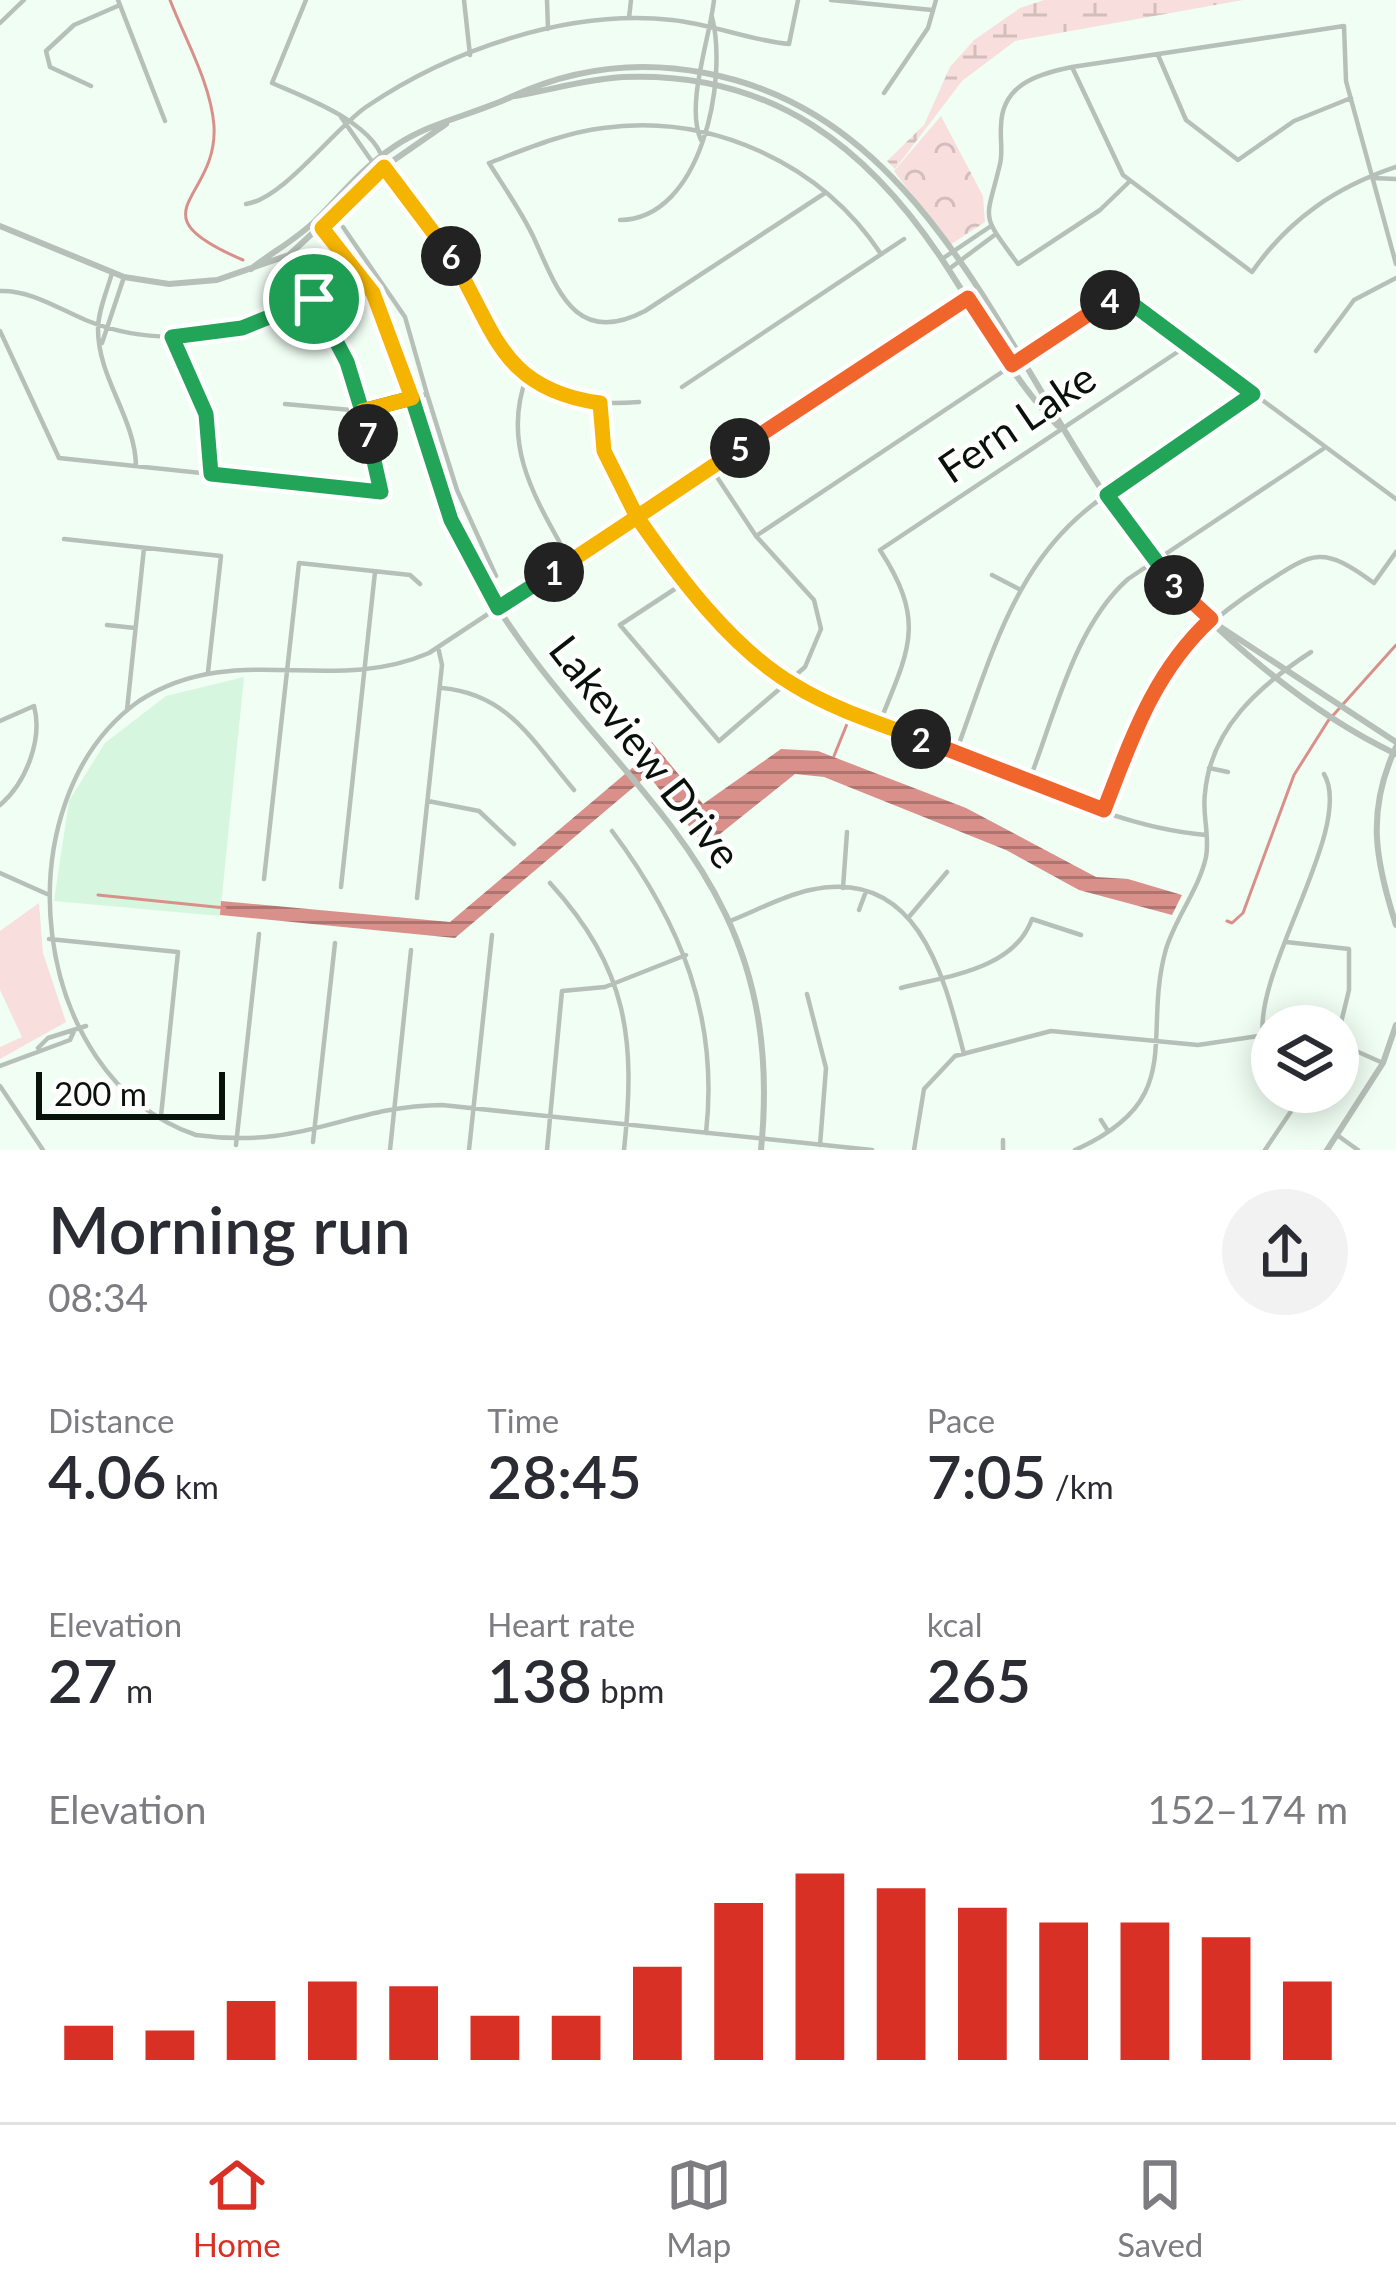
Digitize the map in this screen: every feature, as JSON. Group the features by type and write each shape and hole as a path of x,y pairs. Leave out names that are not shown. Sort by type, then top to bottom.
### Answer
{"street":[{"path":"1,20 24,0"},
{"path":"306,0 272,83 344,121 382,155 384,167 435,229 496,346 527,376 555,392 600,403 639,402"},
{"path":"464,0 470,55"},
{"path":"547,0 548,29"},
{"path":"629,18 631,0"},
{"path":"620,220 634,220 685,184 696,167 713,85 714,0"},
{"path":"246,204 272,195 344,121 407,82 470,55 548,29 629,18 712,23 789,44 798,0"},
{"path":"830,0 935,10"},
{"path":"884,93 935,10 936,0"},
{"path":"91,86 62,74 46,59 51,44 74,25 119,2 165,121"},
{"path":"701,140 697,131 701,72 712,23"},
{"path":"1129,182 1100,210 1018,263 991,226 987,197 1000,164 1006,101 1036,76 1072,67 1344,26 1351,98 1396,264"},
{"path":"704,51 715,52"},
{"path":"1157,55 1186,120 1238,160 1294,121 1351,98"},
{"path":"511,97 532,85 590,70 648,67 701,72 779,95 844,132 889,170 950,253 1062,429"},
{"path":"1072,67 1112,159 1129,182 1252,272 1306,211 1396,167"},
{"path":"251,269 315,221 382,155 453,118 511,97 621,77 713,85 774,104 838,140 881,177 1156,563 1211,619 1277,675 1338,719 1395,749"},
{"path":"698,106 709,108"},
{"path":"1,226 124,277 184,284 270,266 322,228 384,167 453,118"},
{"path":"344,121 373,163 384,167"},
{"path":"825,193 645,311 616,322 592,320 562,299 533,236 489,163 556,138 603,128 706,133 769,155 825,193 881,254"},
{"path":"359,145 366,139"},
{"path":"1372,178 1396,179"},
{"name":"Lakeview Drive","path":"315,221 373,293 446,506 498,608 688,844 730,921 760,1029 760,1150"},
{"path":"942,259 991,226"},
{"path":"343,227 405,317 457,490 496,576"},
{"path":"949,269 996,234"},
{"path":"682,387 904,239"},
{"path":"968,241 974,250"},
{"path":"112,274 97,324 104,371 133,438 136,466"},
{"path":"100,348 124,277"},
{"path":"1316,351 1354,300 1396,278"},
{"path":"0,291 27,294 109,328 172,337 242,328 314,299 347,362 381,492 58,458 0,331"},
{"path":"271,1147 191,1134 160,1118 110,1079 75,1031 58,986 47,894 55,825 68,785 89,749 127,710 170,684 208,672 364,673 438,647 976,292"},
{"path":"756,536 1119,294 1396,499"},
{"path":"172,337 206,414 211,474"},
{"name":"Fern Lake","path":"879,724 911,631 905,593 880,550 1188,345"},
{"path":"527,376 517,412 520,459 570,561"},
{"path":"285,404 362,411 428,394"},
{"path":"956,752 1019,589 1058,535 1107,495 1253,394"},
{"path":"600,403 604,451 637,517 752,655 788,682 879,724 1152,828 1206,835"},
{"path":"1029,781 1093,622 1118,588 1325,447"},
{"path":"687,581 620,625 719,741 815,653 820,617 806,589 756,536 711,468"},
{"path":"64,538 221,556 208,672"},
{"path":"127,710 144,547"},
{"path":"1104,810 1151,692 1176,654 1211,619 1298,562 1318,555 1343,560 1374,583 1396,552"},
{"path":"264,879 298,563 410,575 420,584"},
{"path":"341,887 375,572"},
{"path":"992,575 1019,589"},
{"path":"107,625 135,628"},
{"path":"1219,626 1287,668 1395,749"},
{"path":"417,898 440,687 438,647"},
{"path":"1075,1150 1108,1131 1144,1092 1160,1042 1162,968 1202,868 1209,768 1229,724 1277,675 1311,652"},
{"path":"440,687 478,692 500,705 574,790"},
{"path":"0,721 34,706 38,732 18,786 0,806"},
{"path":"1395,749 1376,800 1373,834 1396,925"},
{"path":"1209,768 1228,772"},
{"path":"1264,1005 1265,989 1320,845 1329,783 1324,774"},
{"path":"428,801 479,811 514,844"},
{"path":"612,832 653,888 686,955 708,1049 706,1133"},
{"path":"843,888 847,832"},
{"path":"908,918 946,872"},
{"path":"0,873 47,894"},
{"path":"0,883 7,878"},
{"path":"550,883 581,922 616,983 631,1056 624,1150"},
{"path":"730,921 807,891 843,888 865,894 908,918 932,949 944,977 964,1054"},
{"path":"859,910 865,894"},
{"path":"901,988 1003,956 1021,942 1032,919 1081,935"},
{"path":"236,1144 259,934"},
{"path":"469,1150 492,935"},
{"path":"49,939 178,952 160,1118"},
{"path":"1286,942 1349,949 1346,1005"},
{"path":"302,1144 317,1141 335,943"},
{"path":"390,1150 411,950"},
{"path":"547,1150 562,991 616,983 686,955"},
{"path":"807,994 826,1068 820,1145"},
{"path":"1327,1150 1383,1064 1396,1025"},
{"path":"0,1066 48,1038 86,1026"},
{"path":"914,1150 926,1083 944,1063 964,1054 1051,1031 1207,1045 1251,1038"},
{"path":"1359,1051 1383,1064"},
{"path":"0,1086 43,1150"},
{"path":"340,1133 394,1110 473,1108 872,1150"},
{"path":"1265,1150 1290,1113"},
{"path":"1101,1120 1108,1131"},
{"path":"1337,1135 1358,1150"},
{"path":"1003,1140 1003,1150"}],"shaded area":[{"path":"244,677 220,916 54,901 69,801 105,743 166,696"},
{"path":"652,742 703,804 781,749 818,751 966,808 1096,877 1128,879 1182,895 1172,915 1079,890 1006,850 824,777 795,774 705,846 648,775 455,938 220,915 221,901 450,922 638,763 635,758"}],"green space":[{"path":"1044,0 1243,0 1015,41 962,81 895,169 887,161 924,125 950,67 974,40 1020,8"},
{"path":"941,116 983,196 985,222 950,245 894,171"},
{"path":"39,903 43,953 66,1022 0,1059 0,1047 22,1037 0,990 0,931"}],"waterway":[{"path":"170,0 203,78 214,126 212,151 186,216 192,229 210,244 243,260"},
{"path":"1227,921 1232,923 1243,913 1294,775 1328,721 1396,645"},
{"path":"834,756 849,719"},
{"path":"98,895 225,908"}],"route":[{"path":"314,299 265,322 202,336 172,337 206,414 212,440 211,474 381,492 362,411 412,398 391,329 373,293 322,228 384,167 435,229 488,333 506,357 555,392 600,403 604,451 637,517 968,298 1012,365 1119,294 1253,394 1242,406 1107,495 1149,556 1211,619 1162,672 1104,810 836,706 788,682 729,631 637,517 498,608 451,520 412,398 362,411 347,362 314,299"}]}
